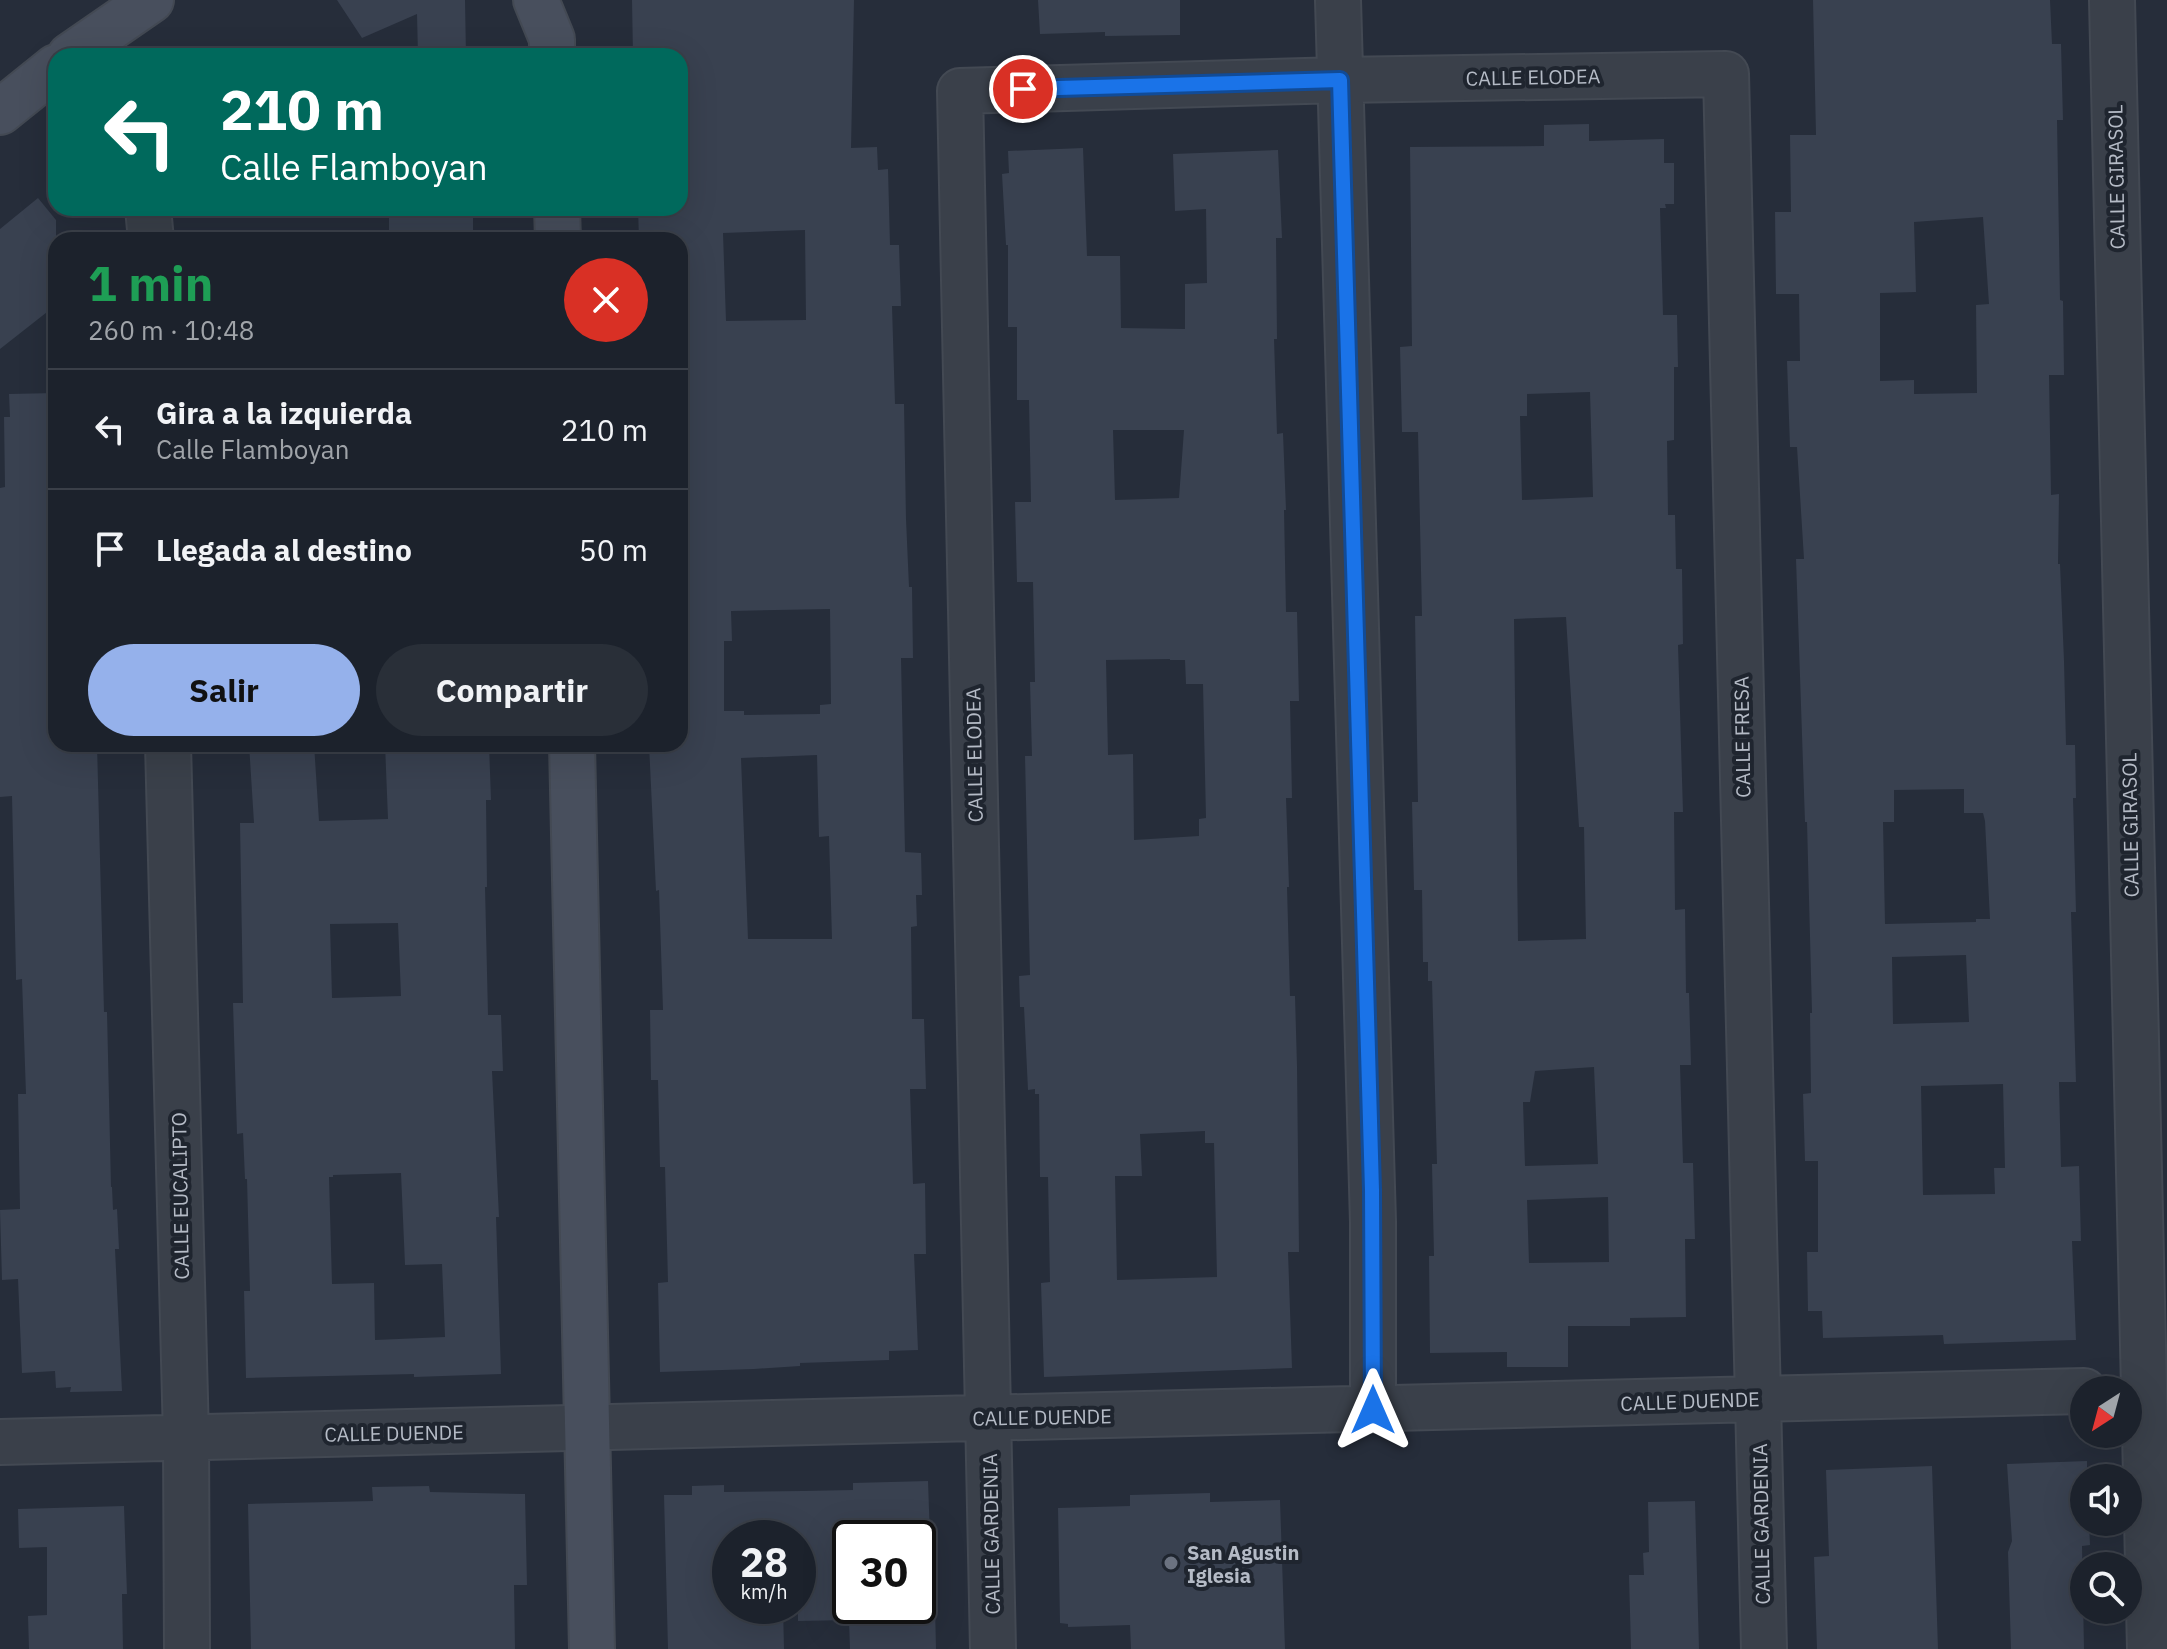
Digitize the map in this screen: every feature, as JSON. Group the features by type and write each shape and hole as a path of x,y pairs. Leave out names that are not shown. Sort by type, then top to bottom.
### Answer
{"street":[{"path":"82,48 151,0"},
{"path":"536,0 552,39 552,48"},
{"path":"1338,0 1372,1190 1373,1410"},
{"name":"CALLE GIRASOL","path":"2112,0 2150,1649"},
{"path":"0,112 48,73"},
{"name":"CALLE ELODEA","path":"989,1418 960,91 1340,80 1726,74"},
{"name":"CALLE FRESA","path":"1726,74 1758,1400"},
{"name":"CALLE EUCALIPTO","path":"168,752 186,1437 187,1649"},
{"path":"572,752 592,1649"},
{"name":"CALLE DUENDE","path":"0,1442 2070,1391"},
{"name":"CALLE GARDENIA","path":"1758,1400 1764,1649"},
{"name":"CALLE GARDENIA","path":"989,1418 993,1649"}],"building":[{"path":"337,0 465,0 466,48 418,48 417,14 362,38"},
{"path":"632,0 854,0 851,148 877,147 878,170 888,169 890,245 899,245 901,306 892,306 895,404 904,404 913,658 901,658 905,852 921,853 922,895 916,895 917,926 911,927 912,1019 924,1019 926,1089 910,1089 913,1184 925,1183 926,1254 914,1254 918,1350 889,1351 889,1360 660,1372 658,1283 668,1282 665,1167 660,1167 658,1080 651,1080 650,1010 663,1010 649,752 688,752 688,232 639,232 638,216 688,216 688,48 633,48","holes":["805,230 806,320 726,321 723,233","830,609 831,704 820,705 820,714 744,715 744,711 724,711 724,641 732,641 731,611","817,755 819,837 829,836 832,939 748,939 741,758"]},
{"path":"1038,0 1180,0 1180,35 1105,36 1105,32 1040,34"},
{"path":"1813,0 2050,0 2052,44 2061,44 2063,120 2057,120 2064,375 2049,375 2051,495 2059,494 2058,564 2066,745 2075,745 2076,798 2073,798 2076,912 2071,912 2076,1082 2059,1082 2061,1167 2079,1166 2081,1241 2072,1241 2076,1340 1944,1344 1943,1335 1823,1338 1822,1311 1808,1311 1807,1252 1818,1252 1818,1161 1805,1161 1803,1094 1811,1093 1812,1013 1796,559 1804,559 1797,447 1790,447 1787,361 1800,361 1799,294 1776,294 1775,212 1791,212 1790,135 1816,135","holes":["1983,217 1989,304 1976,305 1977,393 1914,394 1914,380 1880,381 1880,293 1916,292 1914,222","1964,789 1964,813 1983,813 1990,919 1885,924 1883,822 1894,822 1894,790","1966,955 1969,1022 1893,1024 1892,957","2003,1084 2005,1168 1994,1168 1995,1194 1923,1195 1921,1086"]},
{"path":"1589,124 1589,141 1664,139 1664,163 1674,163 1674,204 1665,204 1666,208 1660,208 1663,315 1677,315 1674,440 1667,441 1668,515 1675,515 1676,569 1682,569 1683,644 1678,645 1683,812 1674,812 1675,910 1685,909 1691,1065 1680,1065 1683,1163 1693,1163 1695,1239 1685,1239 1686,1317 1630,1318 1630,1326 1568,1326 1568,1367 1507,1367 1507,1352 1430,1353 1429,1256 1434,1256 1432,1164 1437,1164 1432,981 1428,981 1428,962 1423,962 1422,890 1414,890 1412,802 1418,802 1415,616 1422,616 1418,432 1402,432 1400,347 1412,346 1410,147 1544,146 1544,125","holes":["1590,392 1593,497 1522,500 1520,416 1527,416 1527,394","1566,617 1579,827 1584,827 1586,939 1518,941 1514,619","1594,1067 1598,1164 1525,1166 1523,1102 1530,1102 1535,1071","1608,1197 1609,1262 1529,1263 1527,1200"]},
{"path":"1083,148 1087,256 1120,256 1121,328 1185,329 1185,284 1207,283 1206,209 1175,211 1173,154 1278,150 1282,238 1276,238 1277,339 1274,339 1277,434 1283,433 1286,612 1297,612 1299,701 1290,701 1292,798 1286,798 1290,996 1295,996 1299,1252 1288,1252 1292,1368 1044,1377 1041,1283 1050,1282 1048,1177 1040,1177 1039,1094 1035,1094 1035,1089 1028,1090 1024,1007 1020,1007 1019,976 1030,975 1025,756 1032,756 1030,682 1035,682 1033,582 1017,582 1015,502 1031,502 1029,400 1017,400 1017,327 1008,327 1008,245 1002,174 1009,173 1008,151","holes":["1113,430 1184,430 1179,498 1115,500","1106,660 1185,660 1186,684 1203,684 1206,818 1199,819 1199,836 1134,840 1133,754 1108,755","1205,1131 1205,1143 1214,1143 1217,1277 1117,1280 1115,1176 1142,1176 1140,1134"]},
{"path":"38,198 48,210 48,216 56,220 56,232 48,232 48,311 0,349 0,229"},
{"path":"389,216 473,216 473,232 389,232"},
{"path":"48,393 48,752 97,752 104,1012 107,1012 111,1187 113,1210 117,1209 119,1249 115,1249 122,1391 70,1392 71,1387 56,1388 55,1371 22,1373 18,1279 2,1280 0,1210 20,1209 18,1094 26,1094 22,979 16,980 12,796 0,797 0,488 5,487 4,417 10,417 9,394"},
{"path":"250,752 315,752 319,821 388,819 385,752 489,752 491,800 486,800 485,887 488,1015 501,1015 503,1071 492,1071 499,1217 496,1217 501,1374 246,1378 244,1291 250,1291 247,1179 243,1133 237,1134 233,1003 243,1003 240,823 254,823","holes":["398,923 401,996 332,998 330,924","401,1173 405,1265 442,1264 445,1337 375,1340 374,1283 332,1284 329,1177"]},
{"path":"2087,1461 2087,1464 2070,1464 2070,1536 2090,1536 2090,1545 2082,1546 2082,1552 2070,1552 2070,1624 2084,1624 2084,1649 2011,1649 2008,1552 2012,1541 2007,1464"},
{"path":"1932,1466 1938,1649 1817,1649 1814,1557 1829,1556 1826,1470"},
{"path":"928,1481 929,1520 832,1520 832,1620 816,1621 816,1520 712,1520 712,1624 783,1624 784,1649 668,1649 664,1495 692,1495 692,1486 724,1485 724,1492 853,1490 853,1483"},
{"path":"429,1486 430,1492 525,1494 527,1585 514,1585 515,1649 251,1649 248,1504 373,1501 372,1487"},
{"name":"San Agustin Iglesia","path":"1210,1493 1210,1502 1280,1500 1285,1649 1131,1649 1130,1625 1068,1627 1068,1624 1060,1623 1058,1508 1130,1506 1130,1495"},
{"path":"1695,1501 1699,1649 1631,1649 1629,1575 1644,1575 1643,1553 1649,1552 1648,1502"},
{"path":"124,1506 127,1594 122,1594 123,1649 29,1649 28,1616 47,1615 47,1547 19,1548 18,1509"},
{"path":"849,1624 935,1624 936,1649 850,1649"}],"place":[{"name":"San Agustin Iglesia","path":"1171,1563"}],"route":[{"path":"1023,89 1340,80 1373,1222 1373,1410"}]}
